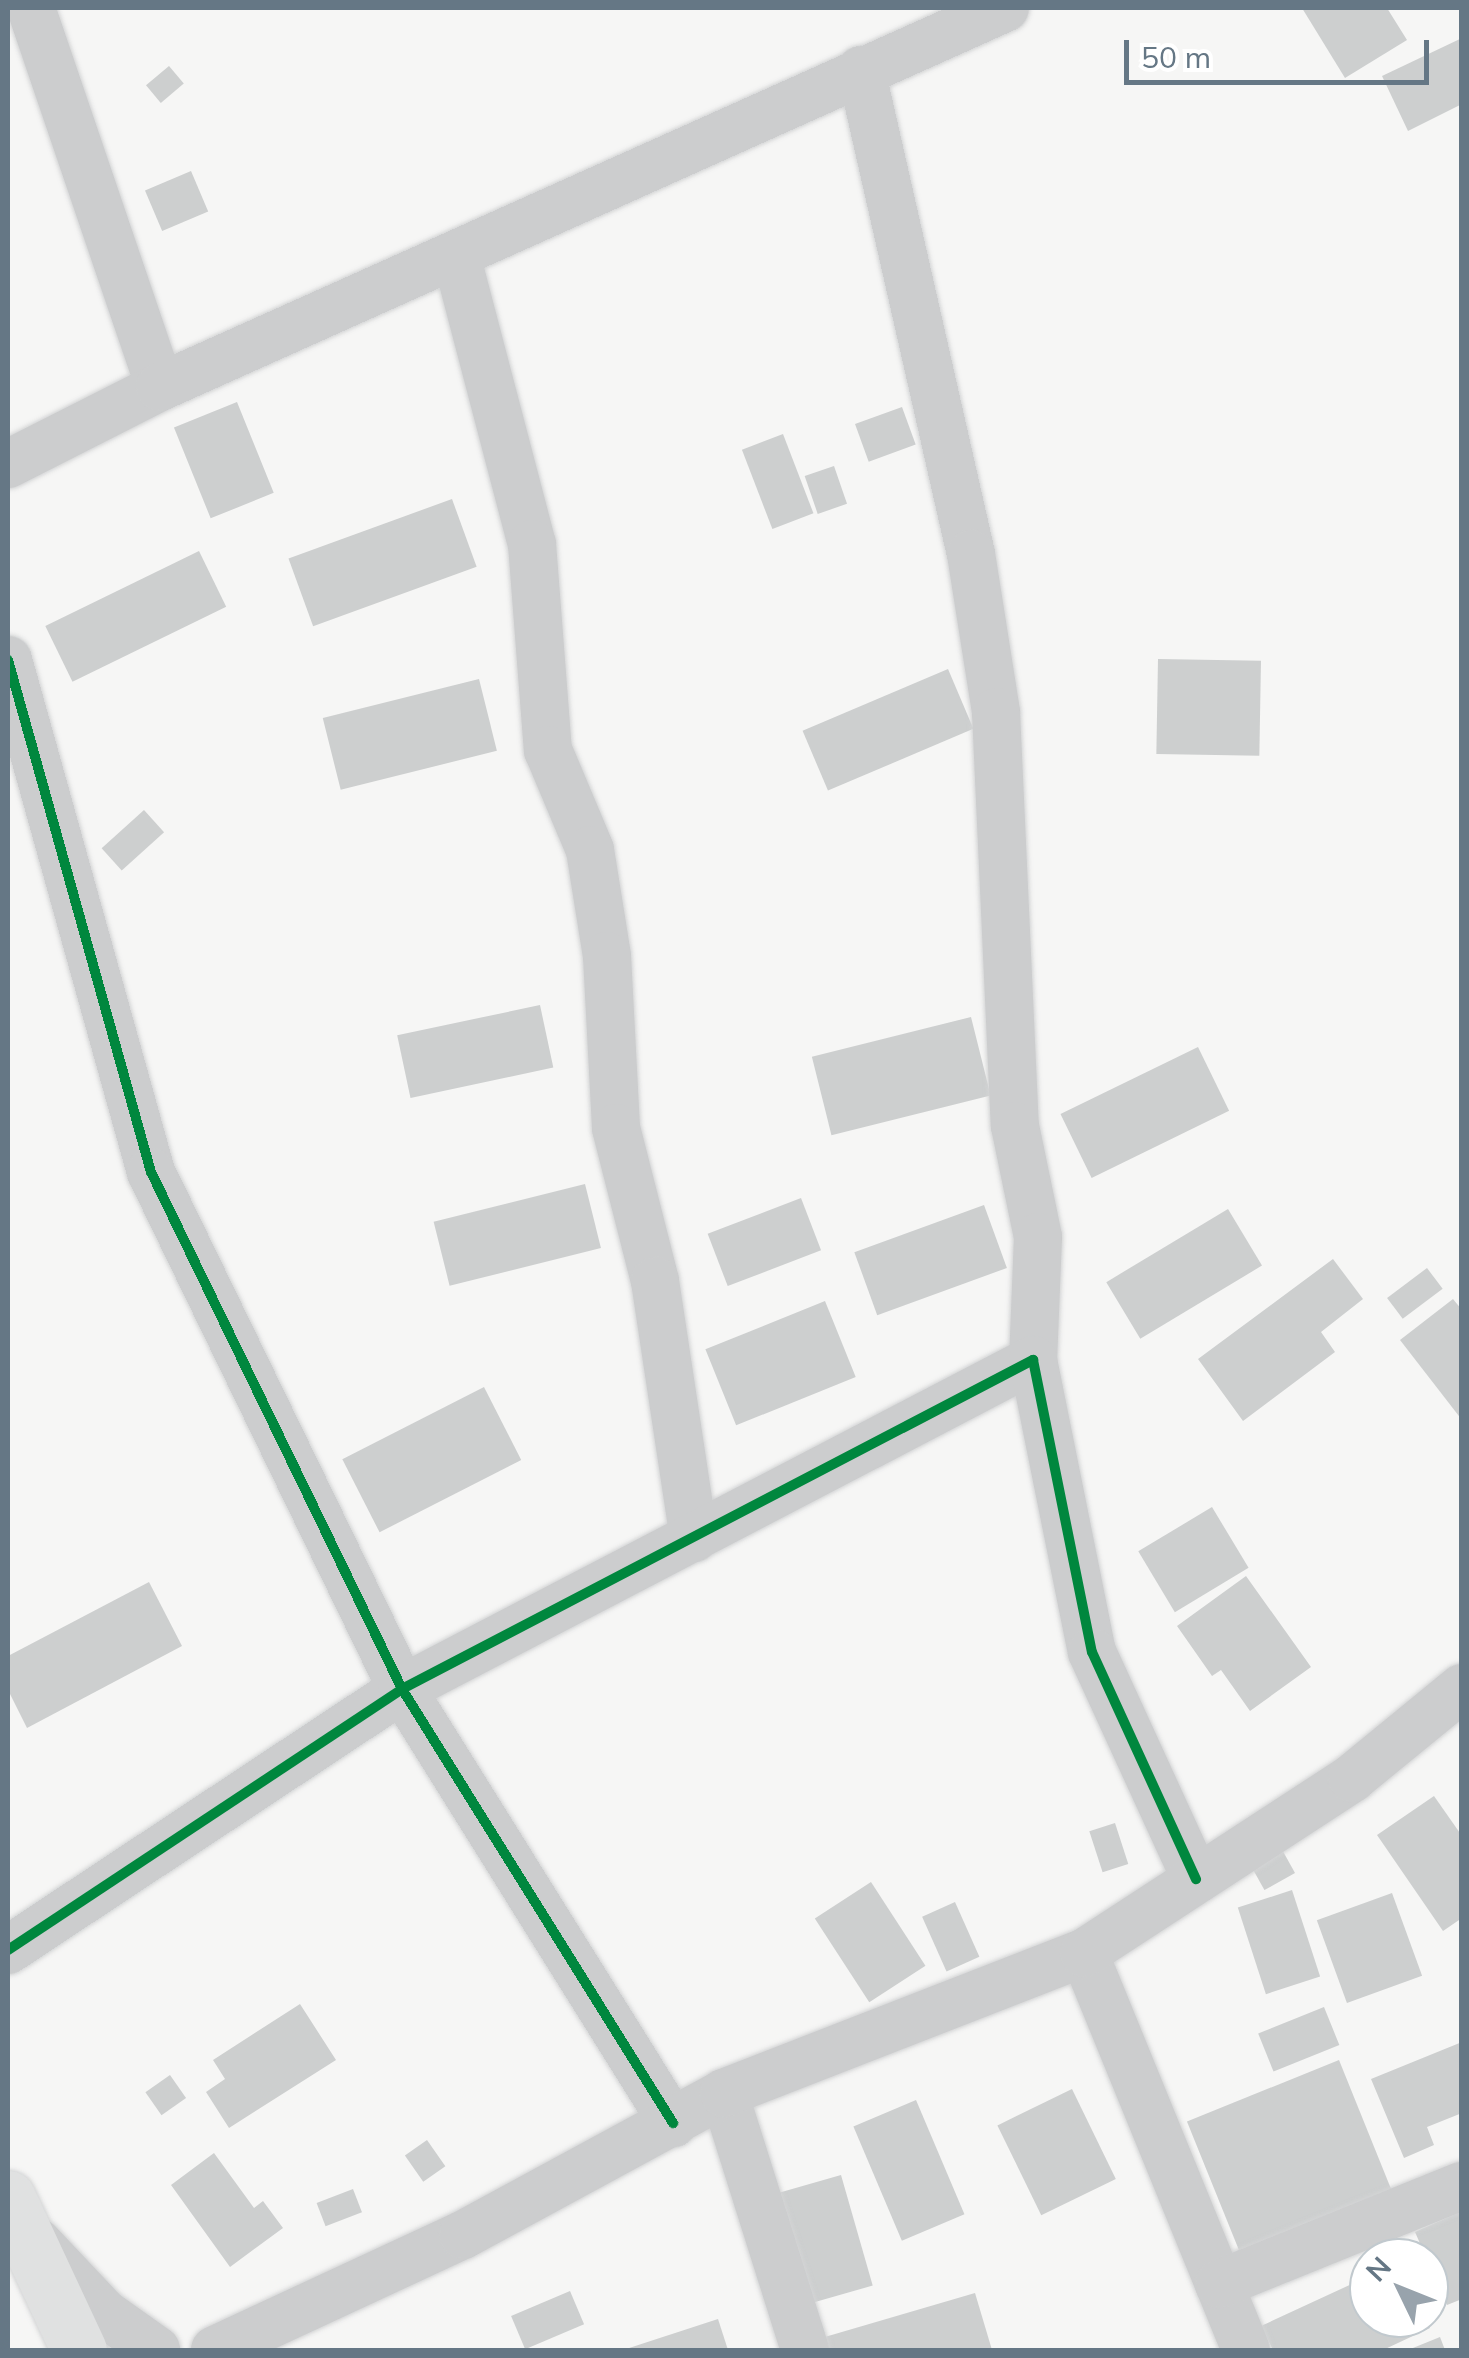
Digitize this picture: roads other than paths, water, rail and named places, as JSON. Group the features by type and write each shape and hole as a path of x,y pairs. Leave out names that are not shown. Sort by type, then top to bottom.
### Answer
{"highway":[{"path":"14,2211 79,2350"}],"street":[{"path":"31,8 160,387"},
{"path":"8,464 160,387 1005,8"},
{"path":"861,70 972,554 996,712 1015,1126 1038,1237 1034,1360 1092,1652 1196,1879"},
{"path":"456,255 532,544 548,750 590,850 607,956 616,1128 655,1281 694,1538"},
{"path":"8,660 150,1172 402,1689 673,2123"},
{"path":"8,1950 402,1689 1034,1360"},
{"path":"215,2350 462,2235 724,2093 1084,1953 1352,1778 1458,1698"},
{"path":"1084,1953 1246,2350"},
{"path":"724,2093 804,2350"},
{"path":"1219,2284 1462,2186"},
{"path":"14,2211 104,2313 156,2350"}]}
